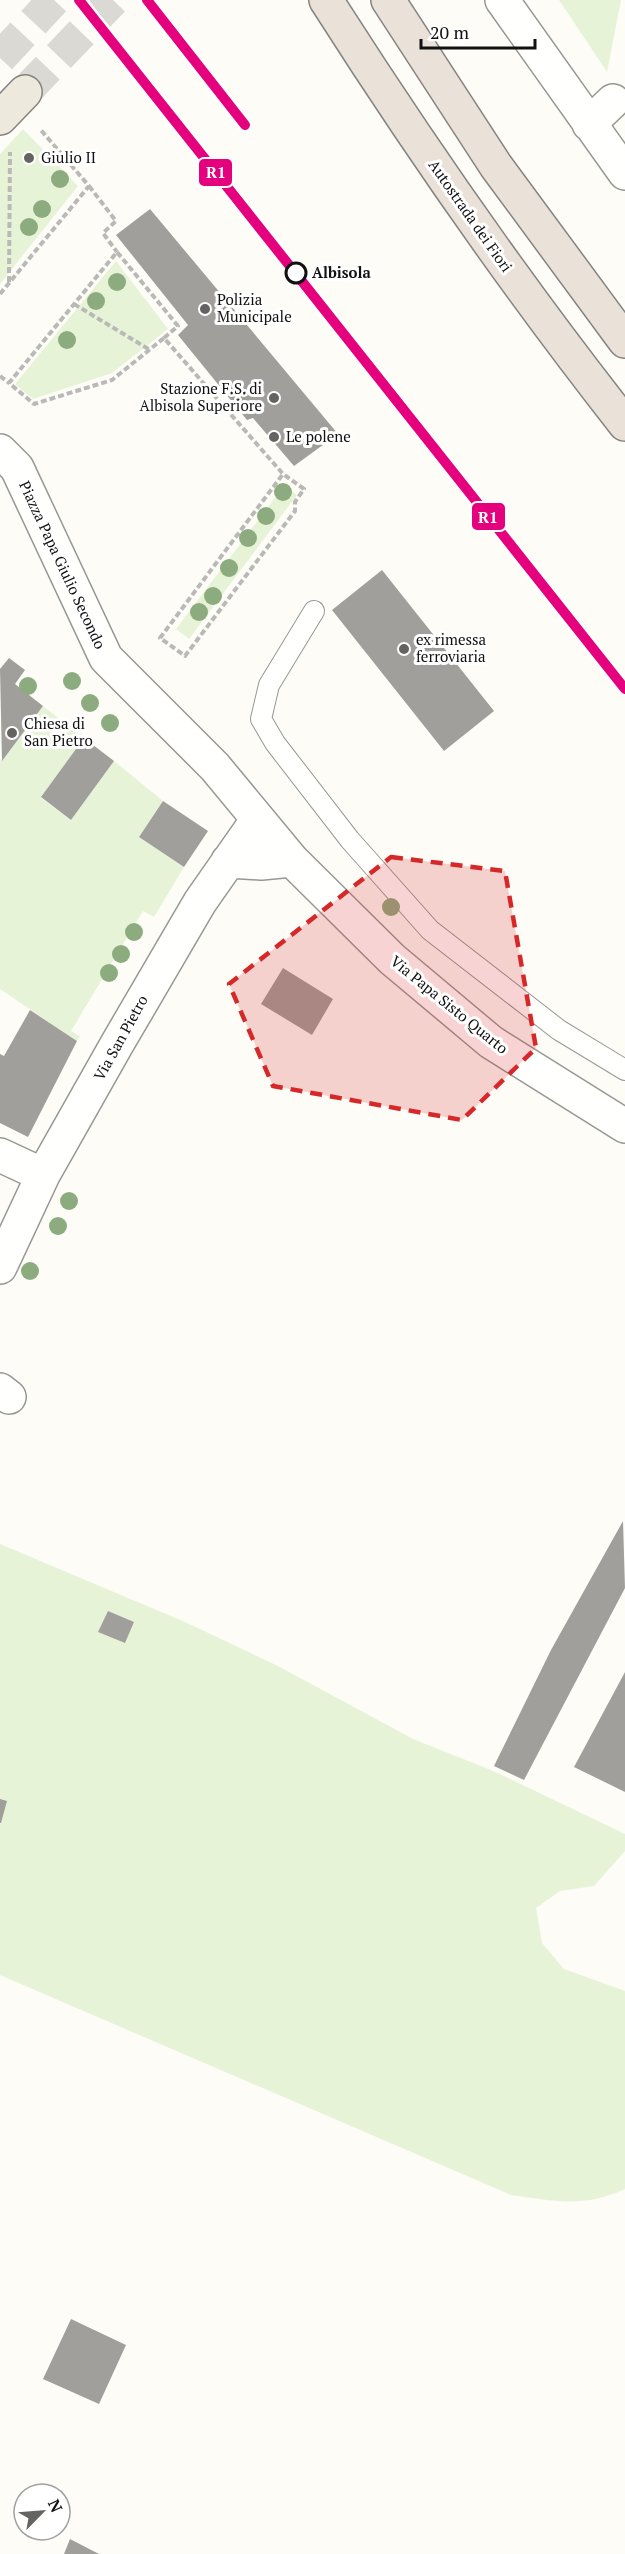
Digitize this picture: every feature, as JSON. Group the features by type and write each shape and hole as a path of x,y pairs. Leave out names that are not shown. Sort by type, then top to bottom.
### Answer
{"highway":[{"name":"Autostrada dei Fiori","path":"326,0 371,70 522,290 625,424"},
{"path":"388,0 496,166 625,341"}],"main road":[{"path":"5,131 30,107"}],"street":[{"path":"502,0 625,173"},
{"path":"589,124 619,92"},
{"name":"Piazza Papa Giulio Secondo","path":"0,451 17,468 106,658 150,704"},
{"name":"Via Papa Sisto Quarto","path":"150,704 215,767 292,860 392,959 490,1042 625,1126"},
{"name":"Via San Pietro","path":"0,1267 43,1175 200,902 258,819"},
{"path":"228,861 261,863 292,860"},
{"path":"0,1155 43,1175"}],"lane":[{"path":"314,611 269,685 261,718 275,743 350,840 430,930 559,1030 625,1070"}],"path":[{"path":"0,376 34,404 112,380 178,326 103,233 116,221 30,107"},
{"path":"5,131 9,283"},
{"path":"0,294 89,186"},
{"path":"9,383 117,252"},
{"path":"74,304 150,350"},
{"path":"165,338 283,474 304,489 295,502 295,511 184,656 160,638 283,474"}],"highlighted area":[{"path":"391,857 505,871 536,1048 462,1120 273,1086 229,984"}],"green space":[{"path":"559,0 621,0 607,72"},
{"path":"23,129 78,186 0,284 0,154"},
{"path":"116,261 168,329 112,373 33,399 15,384"},
{"path":"284,486 297,495 189,639 176,629"},
{"path":"43,706 84,738 41,798 71,820 114,761 163,801 139,837 184,867 154,917 143,911 71,1031 80,1036 77,1041 0,989 0,759 2,760"},
{"path":"0,1544 185,1622 278,1666 413,1739 491,1770 625,1834 625,1851 594,1886 560,1891 536,1908 542,1943 564,1969 625,1991 625,2189 596,2199 582,2201 555,2201 511,2195 0,1975"}],"building":[{"name":"Polizia Municipale","path":"150,209 338,434 294,466 253,418 247,420 178,335 188,325 116,235"},
{"name":"ex rimessa ferroviaria","path":"382,570 494,711 444,751 332,610"},
{"name":"Chiesa di San Pietro","path":"9,658 25,670 15,684 43,706 2,761 0,669"},
{"path":"84,738 114,761 71,820 41,797"},
{"path":"163,801 208,831 184,867 139,837"},
{"path":"283,968 333,999 312,1035 261,1004"},
{"path":"30,1010 77,1041 28,1137 0,1123 0,1054 4,1056"},
{"path":"623,1521 625,1588 524,1780 494,1766 551,1650"},
{"path":"108,1611 134,1622 125,1643 98,1632"},
{"path":"625,1672 625,1792 574,1767"},
{"path":"0,1799 7,1801 1,1823 0,1823"},
{"path":"71,2319 126,2345 99,2404 43,2379"},
{"path":"72,2540 99,2554 64,2554"}],"tunnel":[{"path":"0,58 54,0"},
{"path":"25,92 113,0"}],"transit line":[{"name":"R1","path":"79,0 625,689"},
{"name":"R1","path":"147,0 245,125"}],"place":[{"name":"Giulio II","path":"29,158"},
{"name":"Albisola","path":"296,273"},
{"name":"Polizia Municipale","path":"205,309"},
{"name":"Stazione F.S. di Albisola Superiore","path":"274,398"},
{"name":"Le polene","path":"274,437"},
{"name":"ex rimessa ferroviaria","path":"404,649"},
{"name":"Chiesa di San Pietro","path":"12,733"}]}
